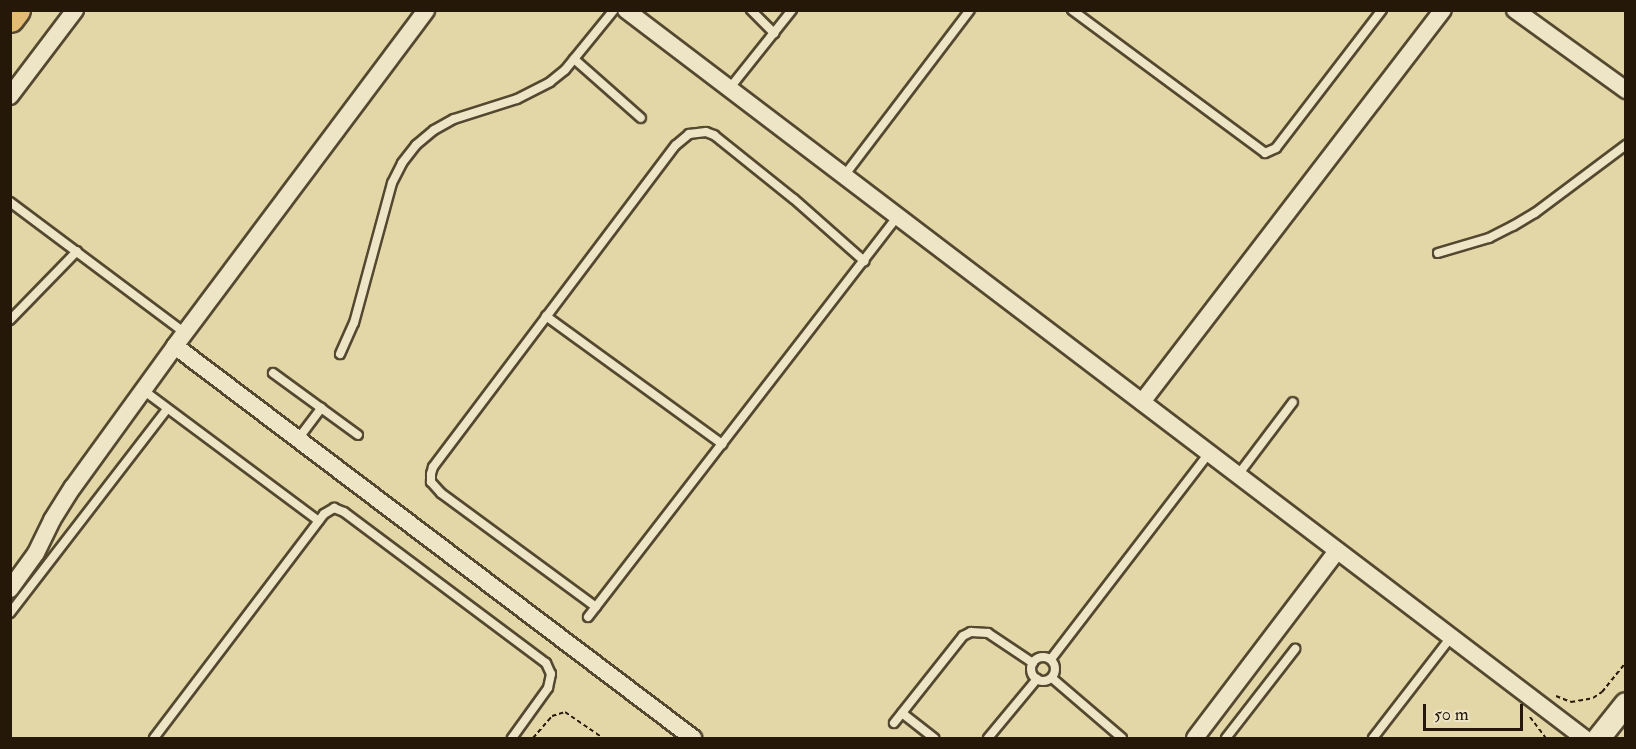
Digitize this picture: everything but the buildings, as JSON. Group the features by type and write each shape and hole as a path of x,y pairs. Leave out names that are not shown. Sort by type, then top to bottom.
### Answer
{"highway":[{"path":"10,18 16,10"}],"street":[{"path":"10,96 75,10"},
{"path":"10,589 36,553 62,502 180,339 426,10"},
{"path":"626,10 1584,738"},
{"path":"1142,402 1443,10"},
{"path":"1515,10 1626,90"},
{"path":"180,339 298,439 693,738"},
{"path":"1195,738 1337,551"},
{"path":"1599,738 1626,704"}],"lane":[{"path":"340,354 354,323 392,183 402,163 416,145 434,130 454,118 534,92 550,82 574,59 614,10"},
{"path":"751,10 774,33"},
{"path":"729,89 792,10"},
{"path":"844,176 970,10"},
{"path":"1072,10 1265,153 1276,148 1382,10"},
{"path":"574,59 641,118"},
{"path":"596,607 441,493 431,482 433,467 681,138 698,132 714,135 794,199 864,261"},
{"path":"1438,253 1489,238 1513,226 1535,213 1626,145"},
{"path":"10,202 77,251 180,339"},
{"path":"588,617 897,217"},
{"path":"10,320 77,251"},
{"path":"546,316 722,444"},
{"path":"273,373 358,435"},
{"path":"143,390 319,521"},
{"path":"1238,475 1293,402"},
{"path":"298,439 321,408"},
{"path":"10,613 168,409"},
{"path":"1051,659 1209,453"},
{"path":"154,738 319,521 328,510 340,509 546,663 551,674 548,688 512,738"},
{"path":"894,723 963,636 971,632 988,633 1033,663"},
{"path":"1373,738 1451,637"},
{"path":"1226,738 1295,649"},
{"path":"1041,657 1051,659 1056,670 1052,678 1046,681 1037,679 1031,670 1033,663 1041,657"},
{"path":"1052,678 1122,738"},
{"path":"988,738 1037,679"},
{"path":"902,713 934,738"}],"path":[{"path":"1551,693 1571,702 1593,698 1602,692 1626,662"},
{"path":"1525,694 1521,700 1522,709 1546,738"},
{"path":"533,738 552,716 565,712 603,738"}]}
